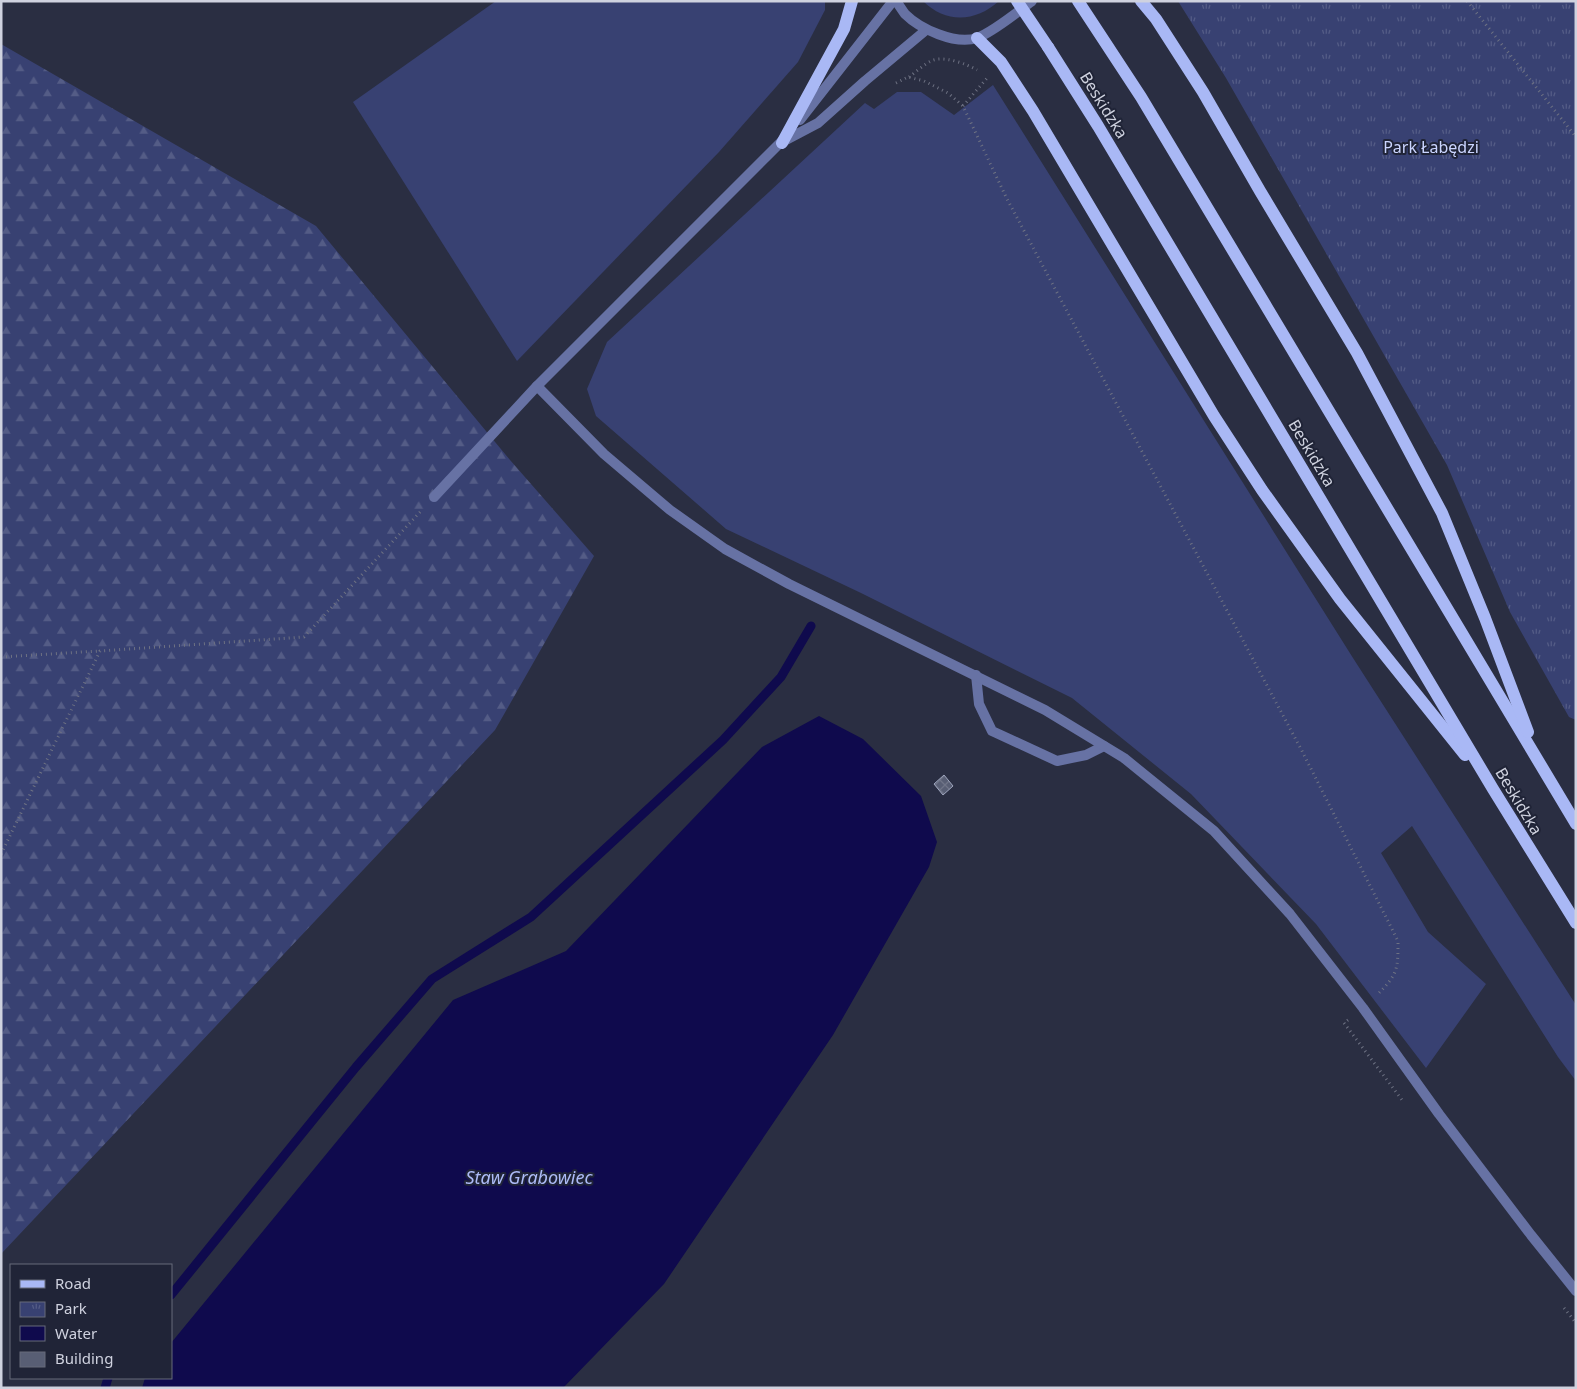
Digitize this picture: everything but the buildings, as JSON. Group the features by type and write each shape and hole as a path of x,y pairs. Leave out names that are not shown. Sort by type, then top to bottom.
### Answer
{"main road":[{"path":"782,143 844,29 852,1"},
{"name":"Beskidzka","path":"1017,1 1048,47 1118,160 1493,789 1576,923"},
{"path":"1078,1 1141,97 1576,824"},
{"path":"1141,1 1156,19 1203,92 1357,353 1442,513 1485,618 1539,762"},
{"path":"1150,1 1156,19"},
{"path":"977,38 1002,62 1033,111 1214,416 1262,490 1340,599 1493,789"}],"street":[{"path":"434,497 537,386 782,143 894,1 906,14 926,30 964,40 977,38 1001,24 1032,1"},
{"path":"782,143 818,123 926,30"},
{"path":"537,386 604,454 670,510 725,550 789,584 1045,710 1124,758 1214,831 1290,914 1364,1008 1445,1122 1576,1291"},
{"path":"976,676 979,704 992,731 1057,761 1086,755 1104,746"}],"path":[{"path":"1468,1 1576,137"},
{"path":"892,85 933,60 953,60 971,66 988,78"},
{"path":"908,77 924,81 948,93 963,106 1006,197 1302,751 1398,940 1398,962 1392,980 1364,1008 1344,1023 1407,1107"},
{"path":"1,657 304,637 434,497"},
{"path":"1,854 100,651"},
{"path":"1563,1308 1576,1323"}],"green space":[{"path":"496,1 825,1 825,10 798,62 719,152 517,361 353,102"},
{"path":"923,1 999,1 981,13 971,16 951,17 941,14"},
{"name":"Park Łabędzi","path":"1178,1 1576,1 1576,720 1569,717 1510,612 1447,465 1226,78"},
{"path":"1,44 316,226 510,460 594,556 495,730 1,1254"},
{"path":"993,85 1353,658 1576,1005 1576,1081 1558,1057 1412,826 1381,853 1428,932 1486,984 1426,1068 1316,924 1191,794 1072,698 861,593 726,529 596,416 587,389 607,342 865,103 874,109 897,92 921,92 954,115"}],"water":[{"name":"Staw Grabowiec","path":"819,716 863,739 921,796 937,842 929,867 833,1035 664,1284 563,1388 142,1388 145,1379 172,1379 172,1342 453,1000 566,951 762,747"}],"waterway":[{"path":"172,1294 356,1067 432,979 531,917 723,740 781,677 811,626"},
{"path":"105,1388 108,1379"}]}
